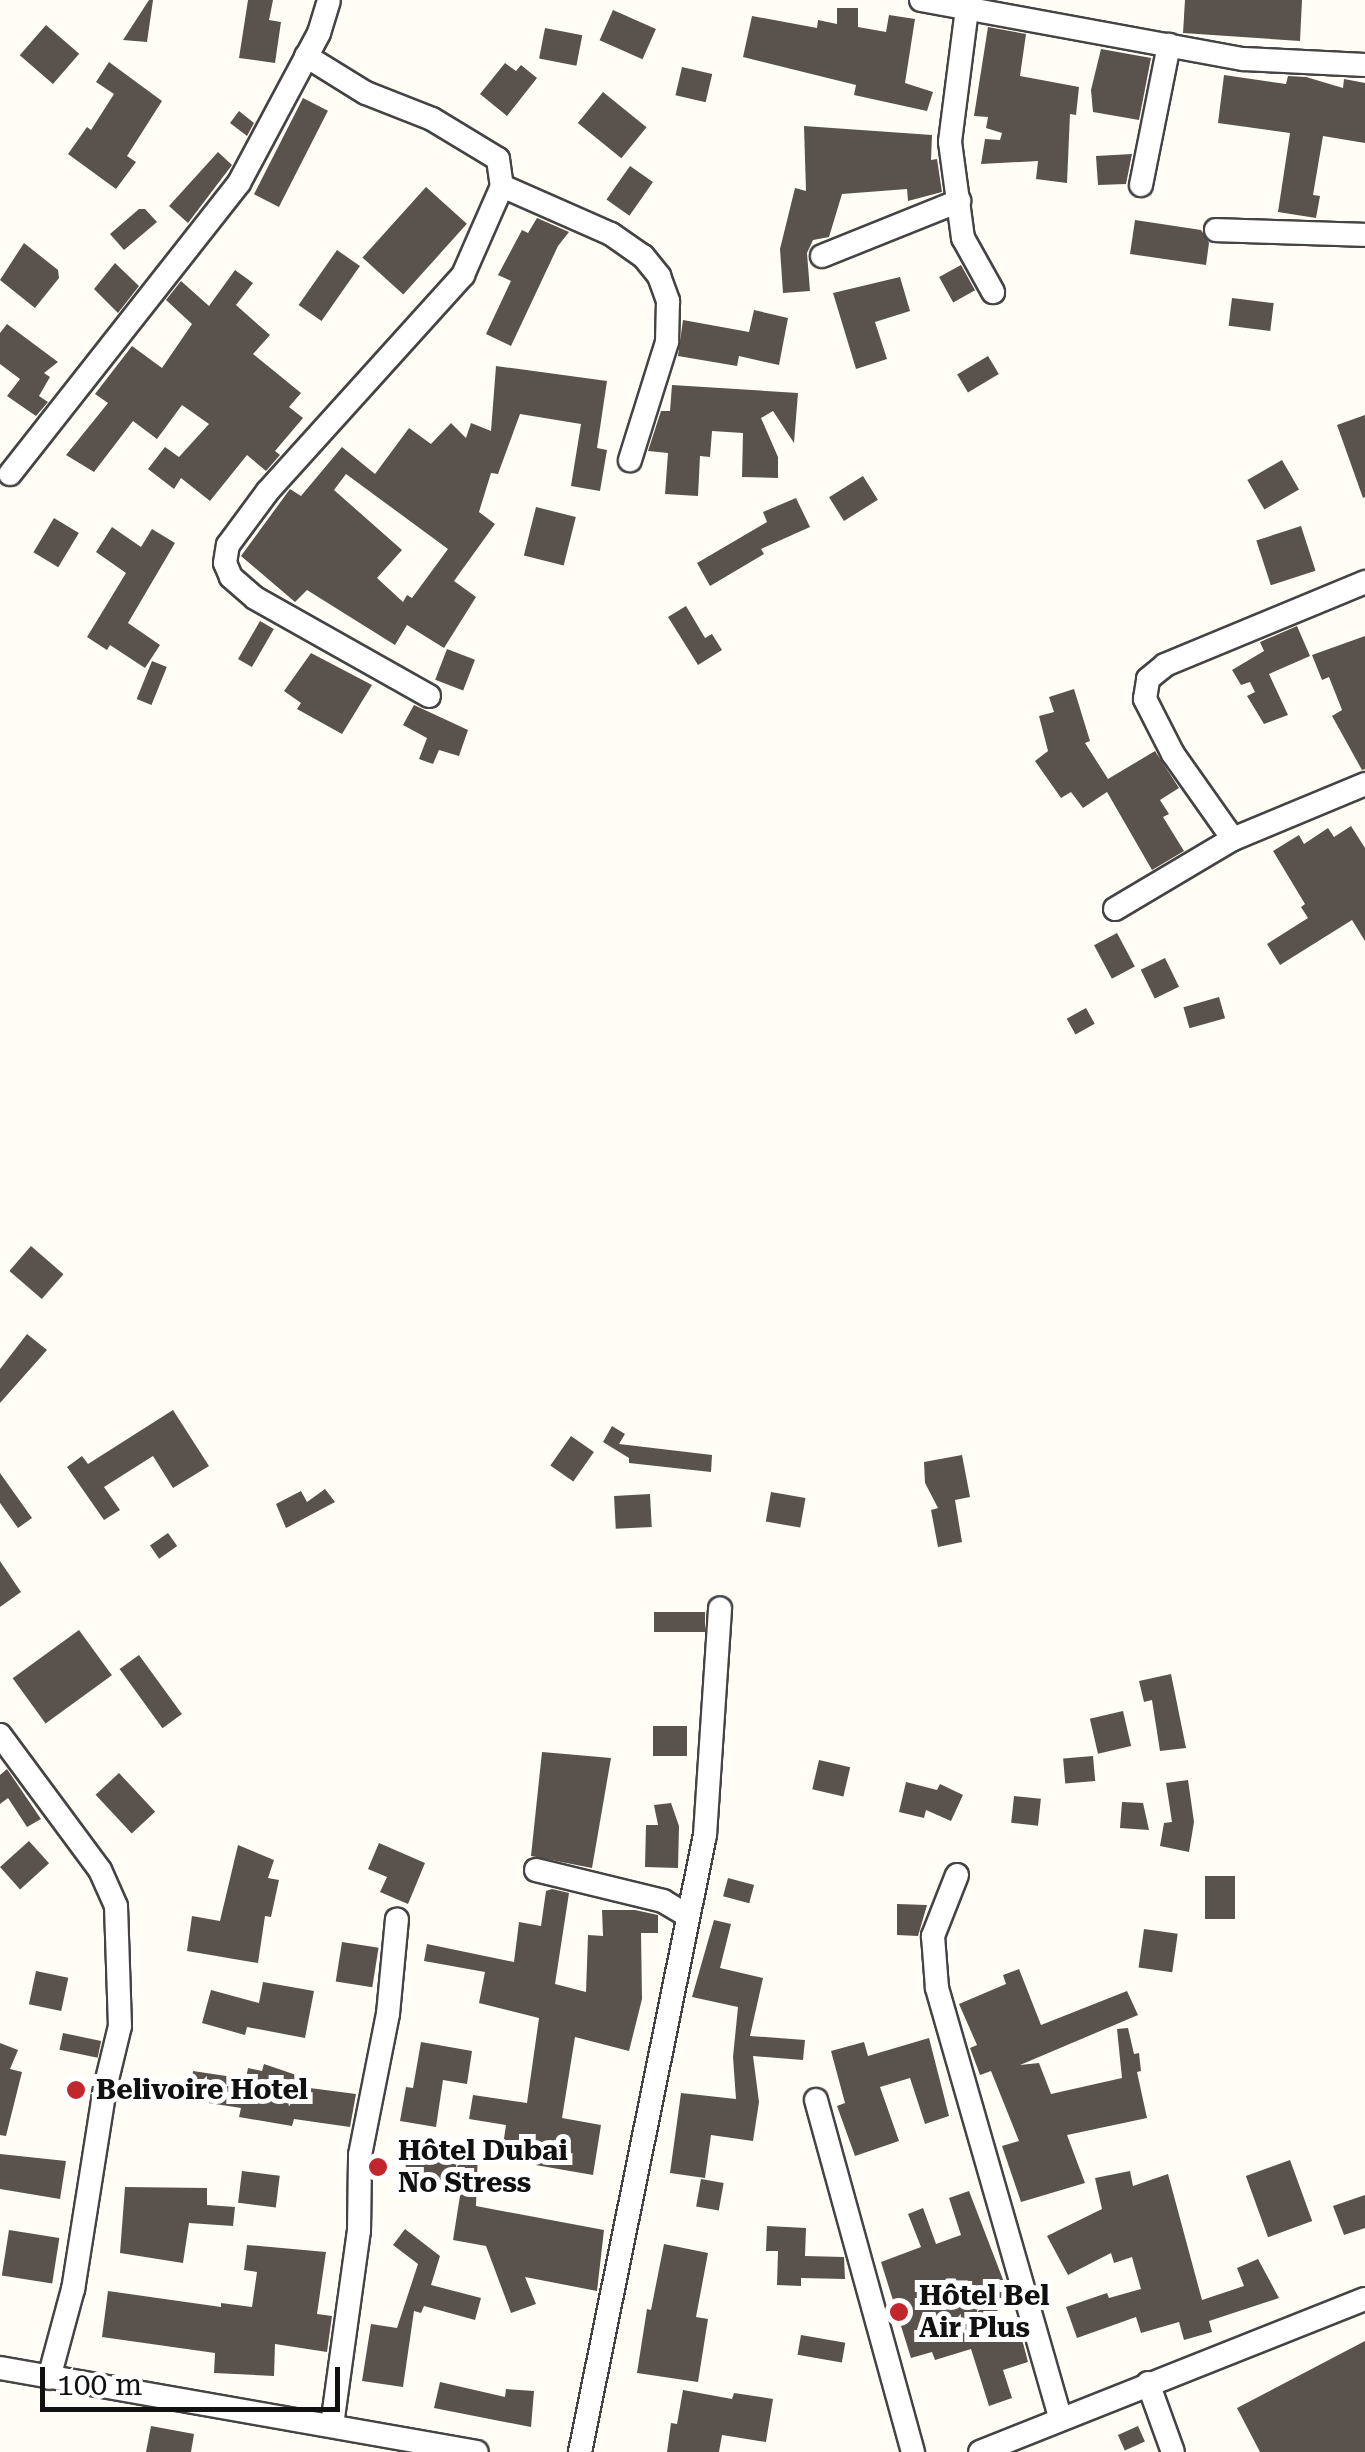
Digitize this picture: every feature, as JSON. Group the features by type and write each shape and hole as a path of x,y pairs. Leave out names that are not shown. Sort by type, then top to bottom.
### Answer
{"street":[{"path":"10,474 239,183 319,33 328,0"},
{"path":"920,0 1244,59 1365,65"},
{"path":"967,9 950,142 963,238 993,292"},
{"path":"1142,185 1169,45"},
{"path":"306,56 366,94 432,119 498,159 502,186 463,275 268,491 228,544 225,562 231,578 255,598 429,696"},
{"path":"502,186 611,234 643,256 660,276 668,301 667,342 630,460"},
{"path":"822,256 959,200"},
{"path":"1216,230 1365,235"},
{"path":"1233,839 1173,754 1145,699 1148,679 1165,665 1365,582"},
{"path":"1115,909 1233,839 1365,784"},
{"path":"580,2452 705,1835 720,1608"},
{"path":"0,1735 100,1870 116,1906 120,2026 105,2088 73,2289 49,2378"},
{"path":"536,1870 664,1900 686,1915"},
{"path":"957,1874 942,1904 933,1936 937,1988 1060,2417"},
{"path":"332,2425 359,2231 360,2155 388,2014 397,1920"},
{"path":"816,2100 913,2452"},
{"path":"980,2452 1060,2417 1365,2300"},
{"path":"0,2368 477,2452"},
{"path":"1148,2383 1173,2452"}],"building":[{"path":"149,0 153,0 147,42 123,40"},
{"path":"248,0 273,0 269,20 281,22 275,63 239,58"},
{"path":"1185,0 1302,0 1300,41 1183,33"},
{"path":"837,8 858,8 858,27 886,32 889,15 915,19 905,83 933,92 927,111 854,95 856,85 743,57 752,16 817,28 818,20 837,24"},
{"path":"613,10 656,29 643,59 600,40"},
{"path":"46,25 79,54 53,84 20,55"},
{"path":"988,27 1026,34 1020,76 1079,87 1076,115 1070,114 1067,183 1036,179 1038,161 981,164 985,139 1000,140 1002,133 986,128 988,117 974,116"},
{"path":"545,28 582,35 576,66 539,58"},
{"path":"1101,49 1151,58 1139,120 1093,112 1091,90"},
{"path":"109,62 162,101 127,156 136,162 116,189 68,154 87,127 91,130 114,94 96,82"},
{"path":"505,63 516,71 521,65 537,78 507,116 480,94"},
{"path":"682,67 712,74 706,102 675,95"},
{"path":"1224,75 1286,84 1288,76 1306,77 1343,88 1344,79 1365,83 1365,143 1323,136 1313,195 1320,196 1316,218 1278,212 1290,133 1218,123"},
{"path":"603,92 647,127 621,158 578,123"},
{"path":"303,98 328,111 279,207 254,194"},
{"path":"239,111 254,123 247,136 230,123"},
{"path":"804,126 932,135 931,160 937,159 942,192 908,201 907,189 842,194 829,237 813,240 807,253 810,291 783,293 780,249 795,188 806,191"},
{"path":"218,152 232,165 188,223 169,206"},
{"path":"1132,154 1126,184 1098,185 1096,156"},
{"path":"630,166 653,182 629,216 606,200"},
{"path":"426,187 467,224 403,294 362,258"},
{"path":"139,209 145,209 157,222 124,250 110,234"},
{"path":"537,218 569,232 558,246 511,346 486,334 511,281 498,275 522,230 528,233"},
{"path":"1135,220 1201,230 1209,243 1206,265 1130,254"},
{"path":"24,243 58,270 59,278 35,308 0,280"},
{"path":"337,250 360,266 322,321 299,305"},
{"path":"115,263 139,286 118,313 94,289"},
{"path":"961,265 975,290 953,302 939,277"},
{"path":"235,270 253,283 236,305 270,335 253,354 301,393 289,407 303,418 275,451 280,455 266,471 247,455 210,501 181,478 174,489 148,469 165,447 179,457 209,424 182,405 157,439 133,421 94,472 66,455 108,403 95,394 132,346 162,368 192,324 166,300 181,281 209,306"},
{"path":"900,277 910,311 875,322 887,359 856,369 833,293"},
{"path":"1232,298 1274,303 1270,331 1229,326"},
{"path":"754,310 788,318 779,365 739,356 737,366 678,356 683,320 749,332"},
{"path":"7,324 58,362 44,373 50,377 39,396 48,402 36,416 7,396 20,379 0,364 0,333"},
{"path":"988,356 999,374 968,393 957,375"},
{"path":"496,366 607,381 597,448 607,450 600,491 571,486 581,424 520,414 498,474 491,473 479,512 495,524 454,581 476,597 444,648 407,625 395,645 307,590 295,602 241,556 290,489 301,496 342,447 375,474 409,428 431,444 451,423 466,438 471,423 491,431","holes":["346,474 448,549 412,598 407,595 403,602 377,578 402,550 334,490"]},
{"path":"672,385 798,393 794,443 773,411 761,418 778,457 778,478 742,477 743,433 712,431 710,457 700,456 698,496 665,494 668,453 648,451 661,411 670,411"},
{"path":"1365,415 1365,497 1363,498 1337,425"},
{"path":"1282,460 1299,489 1264,509 1247,480"},
{"path":"863,476 878,500 844,521 829,497"},
{"path":"796,498 810,527 761,549 764,554 710,586 697,563 767,522 763,512"},
{"path":"536,507 576,517 564,565 524,556"},
{"path":"54,518 79,533 58,567 33,552"},
{"path":"1301,526 1316,571 1271,585 1256,541"},
{"path":"112,527 141,547 152,529 175,543 128,623 160,645 145,668 110,645 107,650 87,637 126,573 96,552"},
{"path":"686,606 705,638 712,634 722,650 698,665 668,617"},
{"path":"260,621 274,629 252,667 238,659"},
{"path":"1297,626 1310,656 1269,674 1288,715 1264,724 1247,696 1255,692 1250,682 1241,685 1232,670 1264,651 1260,642"},
{"path":"1365,636 1362,770 1332,716 1342,710 1329,677 1322,680 1312,655"},
{"path":"447,649 475,660 463,691 435,680"},
{"path":"311,653 372,685 342,734 297,709 301,703 284,691"},
{"path":"152,661 167,667 151,705 137,699"},
{"path":"1074,689 1090,741 1085,743 1108,779 1155,751 1179,788 1160,800 1169,814 1163,817 1184,851 1152,870 1107,792 1083,808 1071,792 1061,798 1035,761 1048,751 1039,716 1054,712 1049,697"},
{"path":"414,705 468,730 459,756 439,750 433,764 419,759 427,738 403,725"},
{"path":"1351,826 1365,848 1365,941 1352,920 1280,965 1267,944 1308,918 1301,907 1305,904 1273,851 1299,835 1304,844 1328,828 1334,837"},
{"path":"1117,933 1135,967 1112,979 1094,945"},
{"path":"1165,958 1179,987 1155,999 1141,970"},
{"path":"1219,997 1225,1018 1189,1028 1183,1007"},
{"path":"1086,1008 1095,1024 1075,1034 1067,1019"},
{"path":"31,1246 63,1274 42,1299 9,1271"},
{"path":"27,1334 47,1350 0,1403 0,1369"},
{"path":"173,1410 209,1466 173,1488 153,1456 104,1487 120,1510 104,1520 67,1467 82,1456 88,1464"},
{"path":"612,1426 625,1434 619,1444 712,1455 711,1472 629,1463 629,1458 603,1442"},
{"path":"571,1436 594,1452 573,1482 550,1465"},
{"path":"962,1455 970,1497 955,1500 962,1542 938,1547 931,1510 938,1508 925,1483 924,1462"},
{"path":"0,1473 32,1518 18,1528 0,1503"},
{"path":"325,1489 335,1502 286,1528 276,1504 301,1491 307,1502"},
{"path":"771,1492 805,1498 800,1528 766,1522"},
{"path":"650,1494 652,1527 616,1529 614,1496"},
{"path":"168,1533 177,1546 159,1559 150,1546"},
{"path":"0,1561 21,1592 0,1607"},
{"path":"654,1612 705,1612 705,1632 654,1632"},
{"path":"79,1630 112,1675 46,1724 13,1678"},
{"path":"139,1655 182,1714 162,1728 120,1669"},
{"path":"1171,1674 1186,1748 1160,1751 1152,1700 1144,1702 1139,1681"},
{"path":"1123,1711 1131,1746 1098,1754 1090,1719"},
{"path":"653,1726 687,1726 687,1756 653,1756"},
{"path":"542,1752 611,1758 592,1868 531,1856"},
{"path":"1093,1756 1095,1781 1065,1784 1063,1759"},
{"path":"819,1760 850,1767 843,1796 812,1789"},
{"path":"7,1769 41,1819 27,1827 8,1798 0,1804 0,1775"},
{"path":"119,1773 155,1812 132,1834 96,1795"},
{"path":"1188,1780 1194,1822 1189,1852 1160,1846 1164,1823 1172,1822 1166,1783"},
{"path":"906,1782 937,1790 940,1784 963,1795 951,1821 926,1810 924,1818 899,1812"},
{"path":"1014,1796 1041,1799 1038,1826 1011,1823"},
{"path":"1122,1802 1143,1803 1149,1830 1120,1828"},
{"path":"671,1803 679,1826 678,1868 645,1867 646,1825 658,1825 654,1805"},
{"path":"29,1841 49,1863 20,1889 0,1867"},
{"path":"379,1843 425,1863 408,1904 380,1892 387,1877 368,1869"},
{"path":"238,1845 274,1860 268,1878 279,1880 271,1917 265,1916 258,1963 187,1951 192,1916 220,1921"},
{"path":"1205,1876 1235,1876 1235,1919 1205,1919"},
{"path":"728,1878 754,1885 749,1903 723,1896"},
{"path":"546,1891 569,1893 555,1984 586,1992 588,1935 603,1936 602,1910 658,1915 658,1933 641,1933 642,1999 629,2051 575,2037 562,2118 601,2125 593,2175 501,2159 506,2125 469,2119 473,2095 527,2103 539,2018 479,2003 485,1972 424,1961 427,1944 514,1962 519,1922 541,1926"},
{"path":"897,1904 927,1905 918,1936 897,1935"},
{"path":"714,1920 731,1924 720,1968 763,1978 750,2036 805,2040 803,2060 753,2056 759,2102 753,2141 711,2135 705,2178 670,2173 681,2093 736,2099 733,2057 738,2007 692,1997"},
{"path":"1144,1929 1178,1934 1172,1972 1139,1968"},
{"path":"342,1942 379,1948 372,1987 336,1982"},
{"path":"1019,1969 1041,2025 1127,1991 1138,2015 1020,2065 1039,2063 1051,2094 1122,2078 1117,2029 1128,2028 1134,2054 1139,2053 1141,2071 1137,2072 1147,2118 1067,2135 1085,2183 1021,2202 1002,2146 1019,2141 991,2071 980,2075 970,2048 977,2045 959,2004 1006,1984 1003,1975"},
{"path":"36,1971 68,1978 61,2011 29,2004"},
{"path":"263,1982 314,1991 305,2038 247,2027 245,2035 202,2023 211,1990 259,2003"},
{"path":"63,2033 101,2041 98,2058 59,2050"},
{"path":"929,2038 949,2116 925,2124 910,2078 880,2087 899,2141 855,2156 837,2106 845,2103 831,2051 864,2042 868,2056"},
{"path":"421,2042 472,2051 467,2084 443,2080 436,2127 400,2121 406,2087 413,2088"},
{"path":"0,2043 18,2050 10,2069 22,2072 6,2136 0,2135"},
{"path":"264,2064 305,2078 302,2087 356,2094 350,2127 294,2119 292,2126 239,2117 241,2108 189,2100 193,2071 246,2079 248,2068 262,2071"},
{"path":"468,2150 478,2151 476,2206 604,2230 597,2291 525,2277 536,2304 511,2313 486,2246 453,2240 462,2183 405,2181 406,2159 466,2161"},
{"path":"0,2154 66,2161 60,2199 0,2189"},
{"path":"1290,2160 1312,2221 1268,2237 1246,2176"},
{"path":"242,2171 280,2176 276,2207 238,2203"},
{"path":"1130,2171 1133,2186 1168,2174 1202,2300 1244,2286 1237,2268 1258,2259 1279,2298 1209,2321 1212,2332 1184,2340 1179,2322 1141,2333 1136,2317 1077,2338 1066,2307 1107,2293 1109,2298 1141,2289 1132,2257 1114,2263 1111,2253 1068,2275 1047,2236 1102,2209 1095,2178"},
{"path":"701,2179 724,2183 719,2211 696,2207"},
{"path":"125,2187 207,2188 207,2205 235,2207 233,2226 189,2223 183,2263 120,2253"},
{"path":"969,2191 1012,2303 976,2322 983,2337 1018,2324 1028,2362 1003,2370 1012,2398 989,2406 971,2349 935,2360 932,2352 911,2358 881,2262 921,2247 908,2214 923,2208 936,2244 961,2235 949,2198"},
{"path":"1365,2195 1365,2228 1344,2235 1333,2206"},
{"path":"767,2226 806,2228 805,2256 844,2257 845,2279 801,2278 801,2286 777,2285 778,2251 766,2251"},
{"path":"405,2229 440,2256 431,2285 481,2298 475,2320 424,2306 421,2313 414,2311 403,2387 362,2381 371,2324 397,2328 418,2264 393,2245"},
{"path":"9,2230 59,2238 52,2283 2,2275"},
{"path":"664,2244 708,2253 696,2317 708,2319 698,2382 637,2373 647,2309 651,2310"},
{"path":"247,2245 326,2252 317,2314 332,2316 327,2352 275,2344 274,2376 214,2373 215,2353 102,2337 108,2291 221,2307 221,2303 252,2307 257,2272 244,2270"},
{"path":"801,2335 845,2343 842,2363 798,2355"},
{"path":"1365,2341 1365,2452 1260,2452 1237,2408"},
{"path":"440,2382 505,2397 506,2389 534,2391 531,2427 434,2408"},
{"path":"683,2390 732,2399 734,2393 773,2399 766,2442 722,2435 719,2452 667,2452 671,2423 677,2424"},
{"path":"151,2426 194,2434 191,2452 146,2452"},
{"path":"1138,2426 1145,2442 1125,2450 1118,2435"}],"place":[{"name":"Belivoire Hotel","path":"76,2090"},
{"name":"Hôtel Dubai No Stress","path":"378,2167"},
{"name":"Hôtel Bel Air Plus","path":"899,2312"}]}
